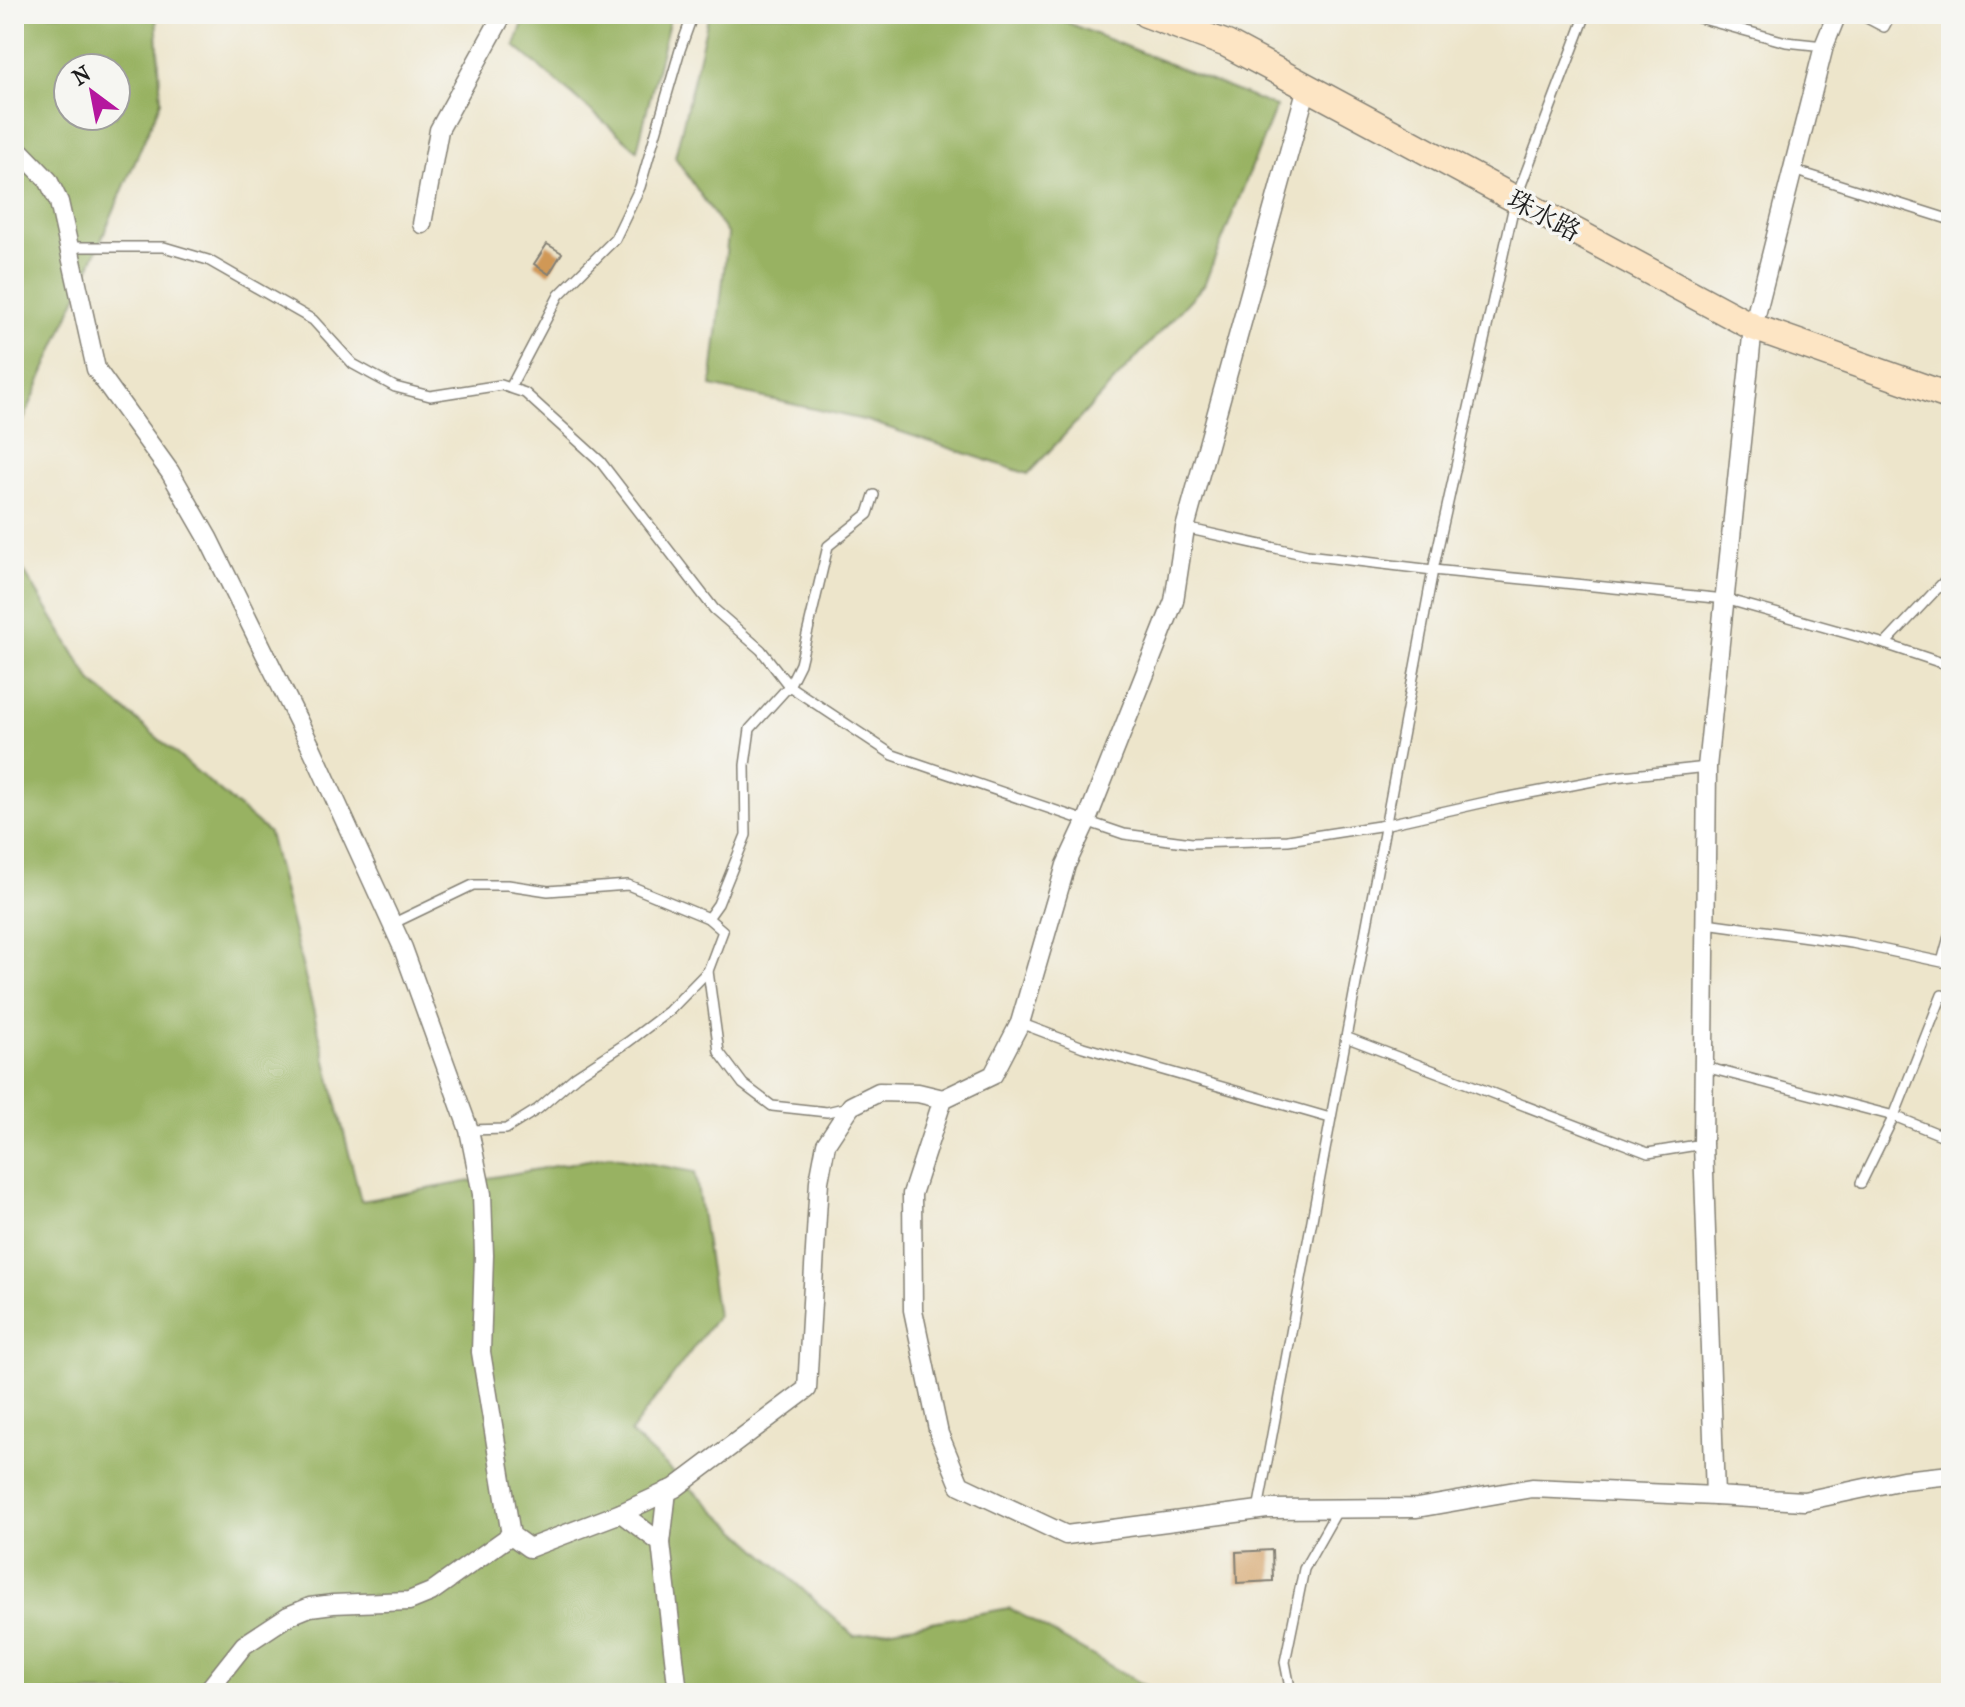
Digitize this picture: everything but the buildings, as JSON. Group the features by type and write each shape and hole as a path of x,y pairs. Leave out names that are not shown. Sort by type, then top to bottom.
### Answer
{"main road":[{"name":"珠水路","path":"1146,14 1227,44 1753,327 1951,397"}],"street":[{"path":"422,224 439,130 503,14"},
{"path":"1715,1496 1703,1144 1707,767 1753,327 1824,46 1837,14"},
{"path":"14,145 48,180 59,202 96,369 170,472 208,538 313,751 403,948 469,1130 482,1194 481,1352 511,1535 529,1548 621,1513 667,1491 807,1389 819,1181 826,1144 851,1106 879,1092 918,1093 943,1099 993,1075 1020,1023 1066,865 1174,601 1185,528 1307,87"},
{"path":"943,1099 912,1194 913,1310 939,1434 960,1485 1066,1535 1258,1510 1417,1508 1532,1488 1804,1501 1903,1480 1951,1475"},
{"path":"667,1491 661,1543 678,1693"},
{"path":"621,1513 661,1543"},
{"path":"206,1693 244,1645 288,1616 310,1607 333,1604 409,1601 431,1592 511,1535"}],"lane":[{"path":"510,388 559,295 615,239 640,187 693,14"},
{"path":"1258,1510 1433,570 1515,201 1586,14"},
{"path":"1685,14 1786,42 1824,46"},
{"path":"1859,14 1884,27 1891,14"},
{"path":"1793,170 1951,220"},
{"path":"69,247 164,247 208,260 313,320 353,364 395,387 430,396 501,385 525,393 600,461 714,609 761,650 789,686 893,755 1124,834 1192,843 1288,840 1385,825 1614,777 1707,767"},
{"path":"708,918 718,904 746,835 745,765 750,729 789,686 800,664 828,546 868,514 874,495"},
{"path":"1185,528 1307,555 1725,599 1951,666"},
{"path":"1885,644 1951,574"},
{"path":"392,924 473,885 508,885 548,891 628,885 708,918 723,931 708,971 669,1011 576,1076 538,1109 506,1129 469,1130"},
{"path":"1706,923 1852,943 1942,962 1951,929"},
{"path":"708,971 719,1052 743,1084 772,1106 827,1112 851,1106"},
{"path":"1861,1183 1894,1116 1942,995 1951,999"},
{"path":"1020,1023 1083,1047 1330,1118"},
{"path":"1348,1038 1648,1153 1703,1144"},
{"path":"1705,1067 1894,1116 1951,1139"},
{"path":"1291,1693 1285,1662 1304,1569 1338,1509"}],"green space":[{"path":"14,14 156,14 161,101 14,442"},
{"path":"526,14 671,14 637,150 515,46"},
{"path":"709,14 1046,14 1276,107 1204,285 1028,474 868,421 711,386 728,235 675,157"},
{"path":"14,555 92,682 269,833 361,1201 610,1156 695,1172 717,1316 630,1433 854,1636 1009,1608 1158,1693 14,1693"}]}
